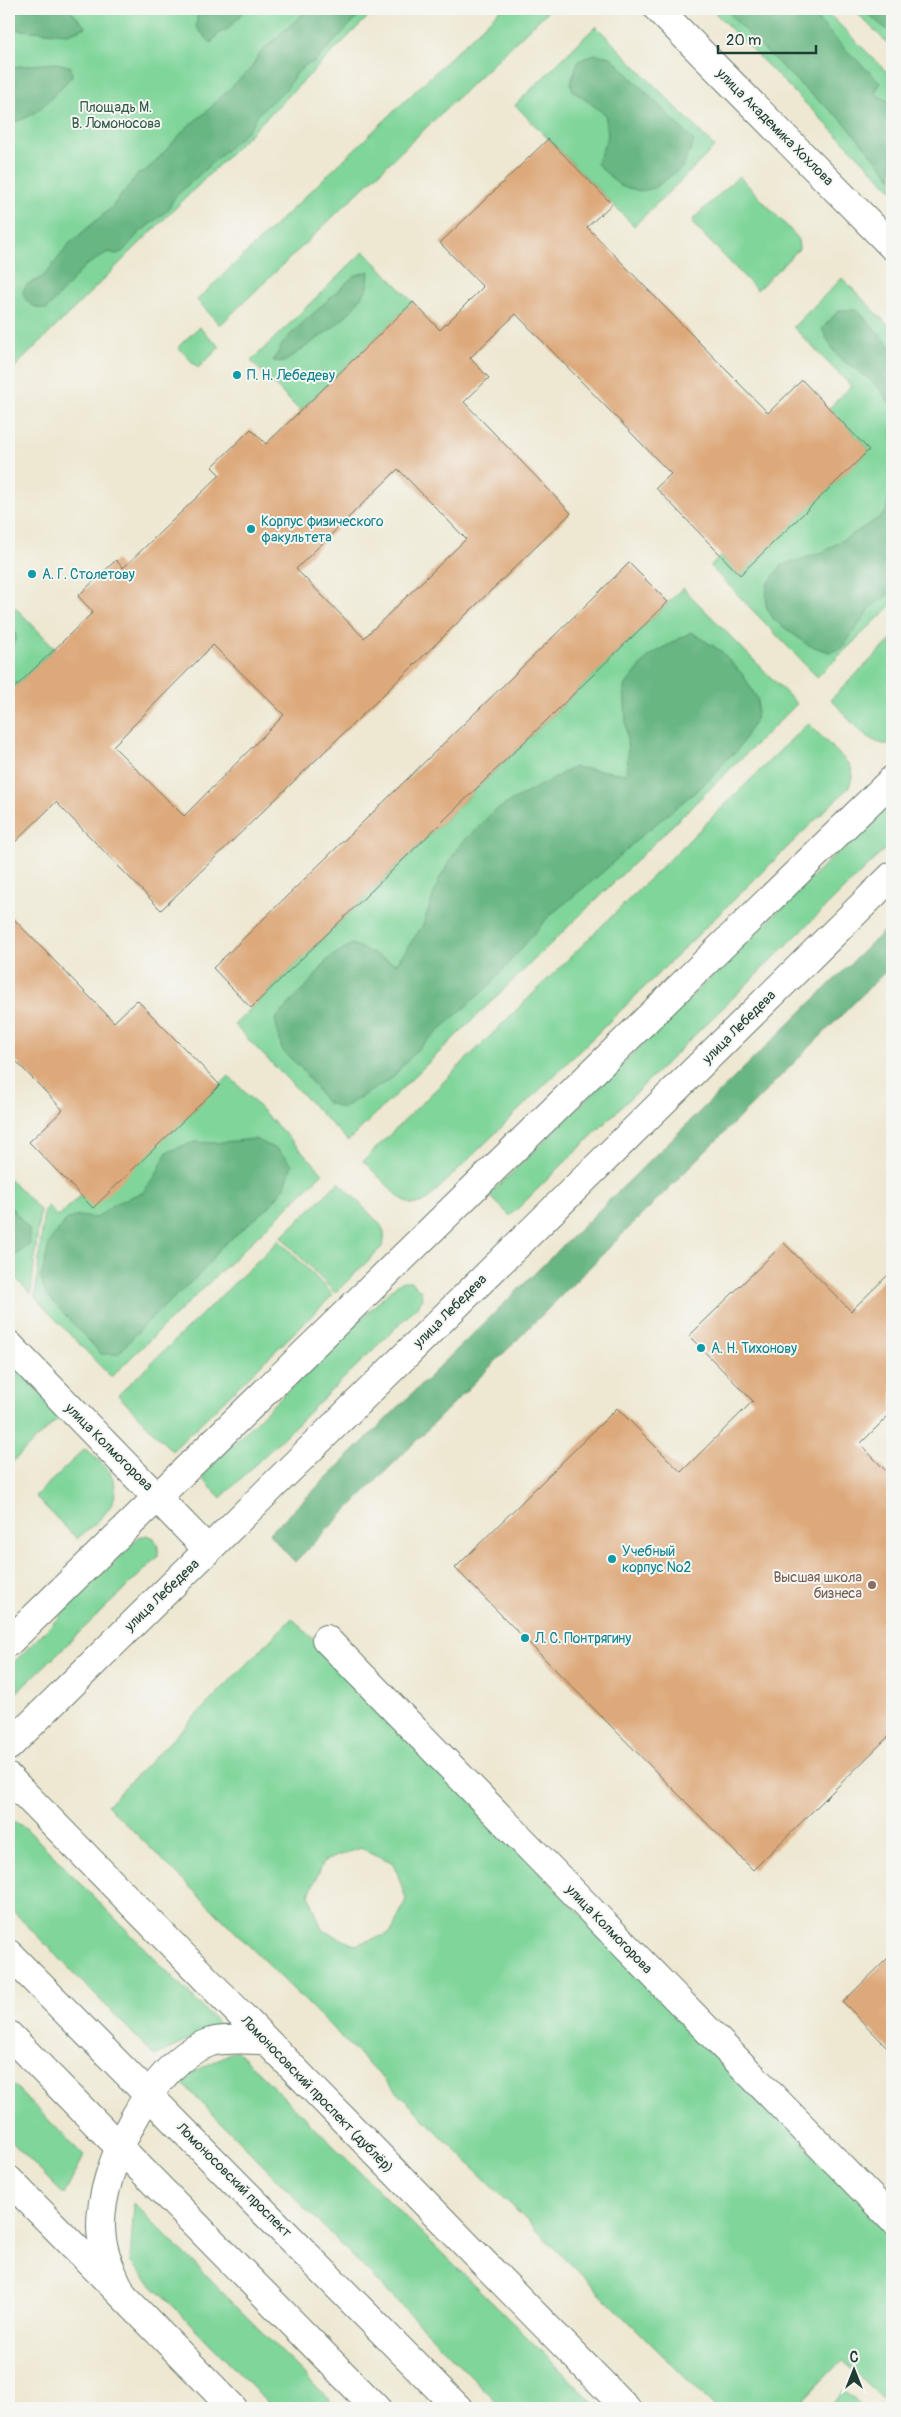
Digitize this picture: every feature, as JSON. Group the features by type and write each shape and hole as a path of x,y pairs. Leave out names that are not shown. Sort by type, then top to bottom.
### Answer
{"street":[{"name":"улица Академика Хохлова","path":"658,9 892,246"},
{"path":"9,1642 892,780"},
{"name":"улица Лебедева","path":"9,1746 892,876"},
{"name":"улица Колмогорова","path":"9,1345 158,1496 208,1550"},
{"name":"улица Колмогорова","path":"326,1639 892,2219"},
{"name":"Ломоносовский проспект (дублёр)","path":"9,1778 626,2408"},
{"name":"Ломоносовский проспект","path":"9,1954 458,2408"},
{"path":"9,2035 376,2408"},
{"path":"122,2294 105,2258 100,2226 106,2188 119,2146 149,2094 164,2074 186,2056 210,2042 264,2040"},
{"path":"9,2180 233,2408"}],"green space":[{"name":"Площадь М. В. Ломоносова","path":"9,9 376,9 9,373"},
{"path":"9,9 69,9 86,27 68,34 9,29"},
{"path":"216,9 246,9 228,29 218,34 211,43 196,27 198,11 207,16"},
{"path":"308,9 365,9 315,62 307,64 295,75 287,88 260,112 247,131 174,198 168,210 139,233 122,252 116,254 108,252 85,266 47,309 34,307 28,303 23,291 27,285 41,278 70,243 111,208 138,174 144,172 155,162 188,126 205,113 252,67 258,55"},
{"path":"501,9 550,9 220,325 197,300"},
{"path":"711,9 824,9 892,77 892,190"},
{"path":"726,9 808,9 844,48 880,82 875,94 892,103 892,178 842,120 805,89 743,29"},
{"path":"853,9 892,9 892,48"},
{"path":"862,9 887,9 892,14 892,34"},
{"path":"596,26 715,147 634,226 515,105"},
{"path":"595,54 611,57 694,141 683,167 654,188 641,191 620,186 597,164 608,135 605,114 573,91 571,83 578,61"},
{"path":"57,63 71,67 72,76 35,112 18,121 9,122 9,67"},
{"path":"739,176 798,238 799,249 757,290 693,224 694,218"},
{"path":"364,251 413,302 300,411 251,361"},
{"path":"369,271 368,287 353,309 334,327 284,362 273,361 282,345 293,332 354,276"},
{"path":"842,278 892,329 892,605 817,677 710,566 721,556 740,574 869,450 829,408 851,386 793,327"},
{"path":"839,310 857,310 892,348 892,410 878,387 841,359 828,341 822,329"},
{"path":"199,327 220,347 198,368 178,347"},
{"path":"892,476 892,592 872,606 842,648 829,652 808,645 774,620 766,606 767,585 782,565 823,552 886,512"},
{"path":"683,588 797,704 348,1141 234,1025"},
{"path":"9,601 55,648 9,693"},
{"path":"9,622 13,624 16,638 9,653"},
{"path":"691,632 721,651 743,675 758,700 756,719 737,751 724,761 717,772 700,788 643,834 603,872 549,916 490,985 418,1049 391,1079 342,1108 326,1102 301,1068 282,1050 275,1019 312,980 329,958 352,944 396,964 423,925 439,880 458,847 494,811 574,767 626,774 628,756 624,687 649,656"},
{"path":"892,639 892,744 884,744 867,736 831,699"},
{"path":"808,723 850,765 853,775 849,787 426,1201 412,1205 399,1197 363,1161"},
{"path":"892,799 892,842 510,1216 489,1195"},
{"path":"892,923 892,965 295,1562 269,1534"},
{"path":"229,1076 323,1173 111,1377 35,1298 44,1210 48,1206 58,1217 81,1195 93,1207"},
{"path":"255,1139 278,1150 292,1164 285,1187 268,1208 220,1248 202,1272 144,1325 118,1354 101,1354 45,1293 41,1277 50,1241 66,1220 78,1216 97,1218 114,1204 143,1192 155,1177 167,1152 194,1142 213,1143"},
{"path":"9,1178 40,1210 31,1294 9,1271"},
{"path":"339,1182 379,1223 384,1231 384,1240 382,1247 335,1293 281,1237"},
{"path":"9,1205 29,1229 30,1244 16,1255 9,1252"},
{"path":"279,1240 333,1295 172,1451 118,1395"},
{"path":"403,1281 411,1281 421,1291 422,1298 419,1305 221,1498 200,1476 397,1284"},
{"path":"9,1360 63,1414 9,1465"},
{"path":"85,1449 108,1470 115,1483 115,1493 112,1502 101,1518 77,1539 35,1496"},
{"path":"148,1535 154,1538 158,1547 158,1557 9,1700 9,1667 139,1537"},
{"path":"292,1618 892,2233 892,2408 842,2360 795,2408 716,2408 107,1805","holes":["360,1848 394,1863 406,1899 391,1933 355,1945 322,1930 309,1894 324,1861"]},
{"path":"9,1820 25,1827 220,2025 155,2056 9,1907"},
{"path":"236,2050 599,2408 502,2408 179,2080"},
{"path":"9,2080 84,2156 64,2195 9,2139"},
{"path":"134,2203 337,2408 273,2408 130,2262"},
{"path":"844,2390 861,2406 859,2408 828,2408"}],"building":[{"name":"Корпус физического факультета","path":"548,139 612,204 587,227 768,413 802,380 869,450 740,575 656,488 671,474 516,314 470,358 489,378 464,402 571,513 161,910 56,802 9,848 9,693 93,612 78,596 116,560 123,568 220,475 212,467 251,429 266,444 413,302 440,330 483,287 440,243","holes":["398,469 466,539 364,638 296,569","213,645 284,715 184,816 113,746"]},
{"path":"629,563 668,602 251,1008 213,968"},
{"path":"9,914 114,1022 137,1000 220,1085 93,1208 29,1142 63,1110 9,1054"},
{"name":"Учебный корпус №2","path":"784,1243 851,1311 892,1271 892,1412 860,1444 892,1477 892,1733 753,1870 455,1568 617,1408 681,1472 753,1401 689,1336"},
{"path":"892,1954 892,2052 843,2002"}],"place":[{"name":"П. Н. Лебедеву","path":"237,375"},
{"name":"Корпус физического факультета","path":"251,529"},
{"name":"А. Г. Столетову","path":"32,574"},
{"name":"А. Н. Тихонову","path":"701,1348"},
{"name":"Учебный корпус №2","path":"612,1559"},
{"name":"Высшая школа бизнеса","path":"872,1585"},
{"name":"Л. С. Понтрягину","path":"525,1638"}]}
